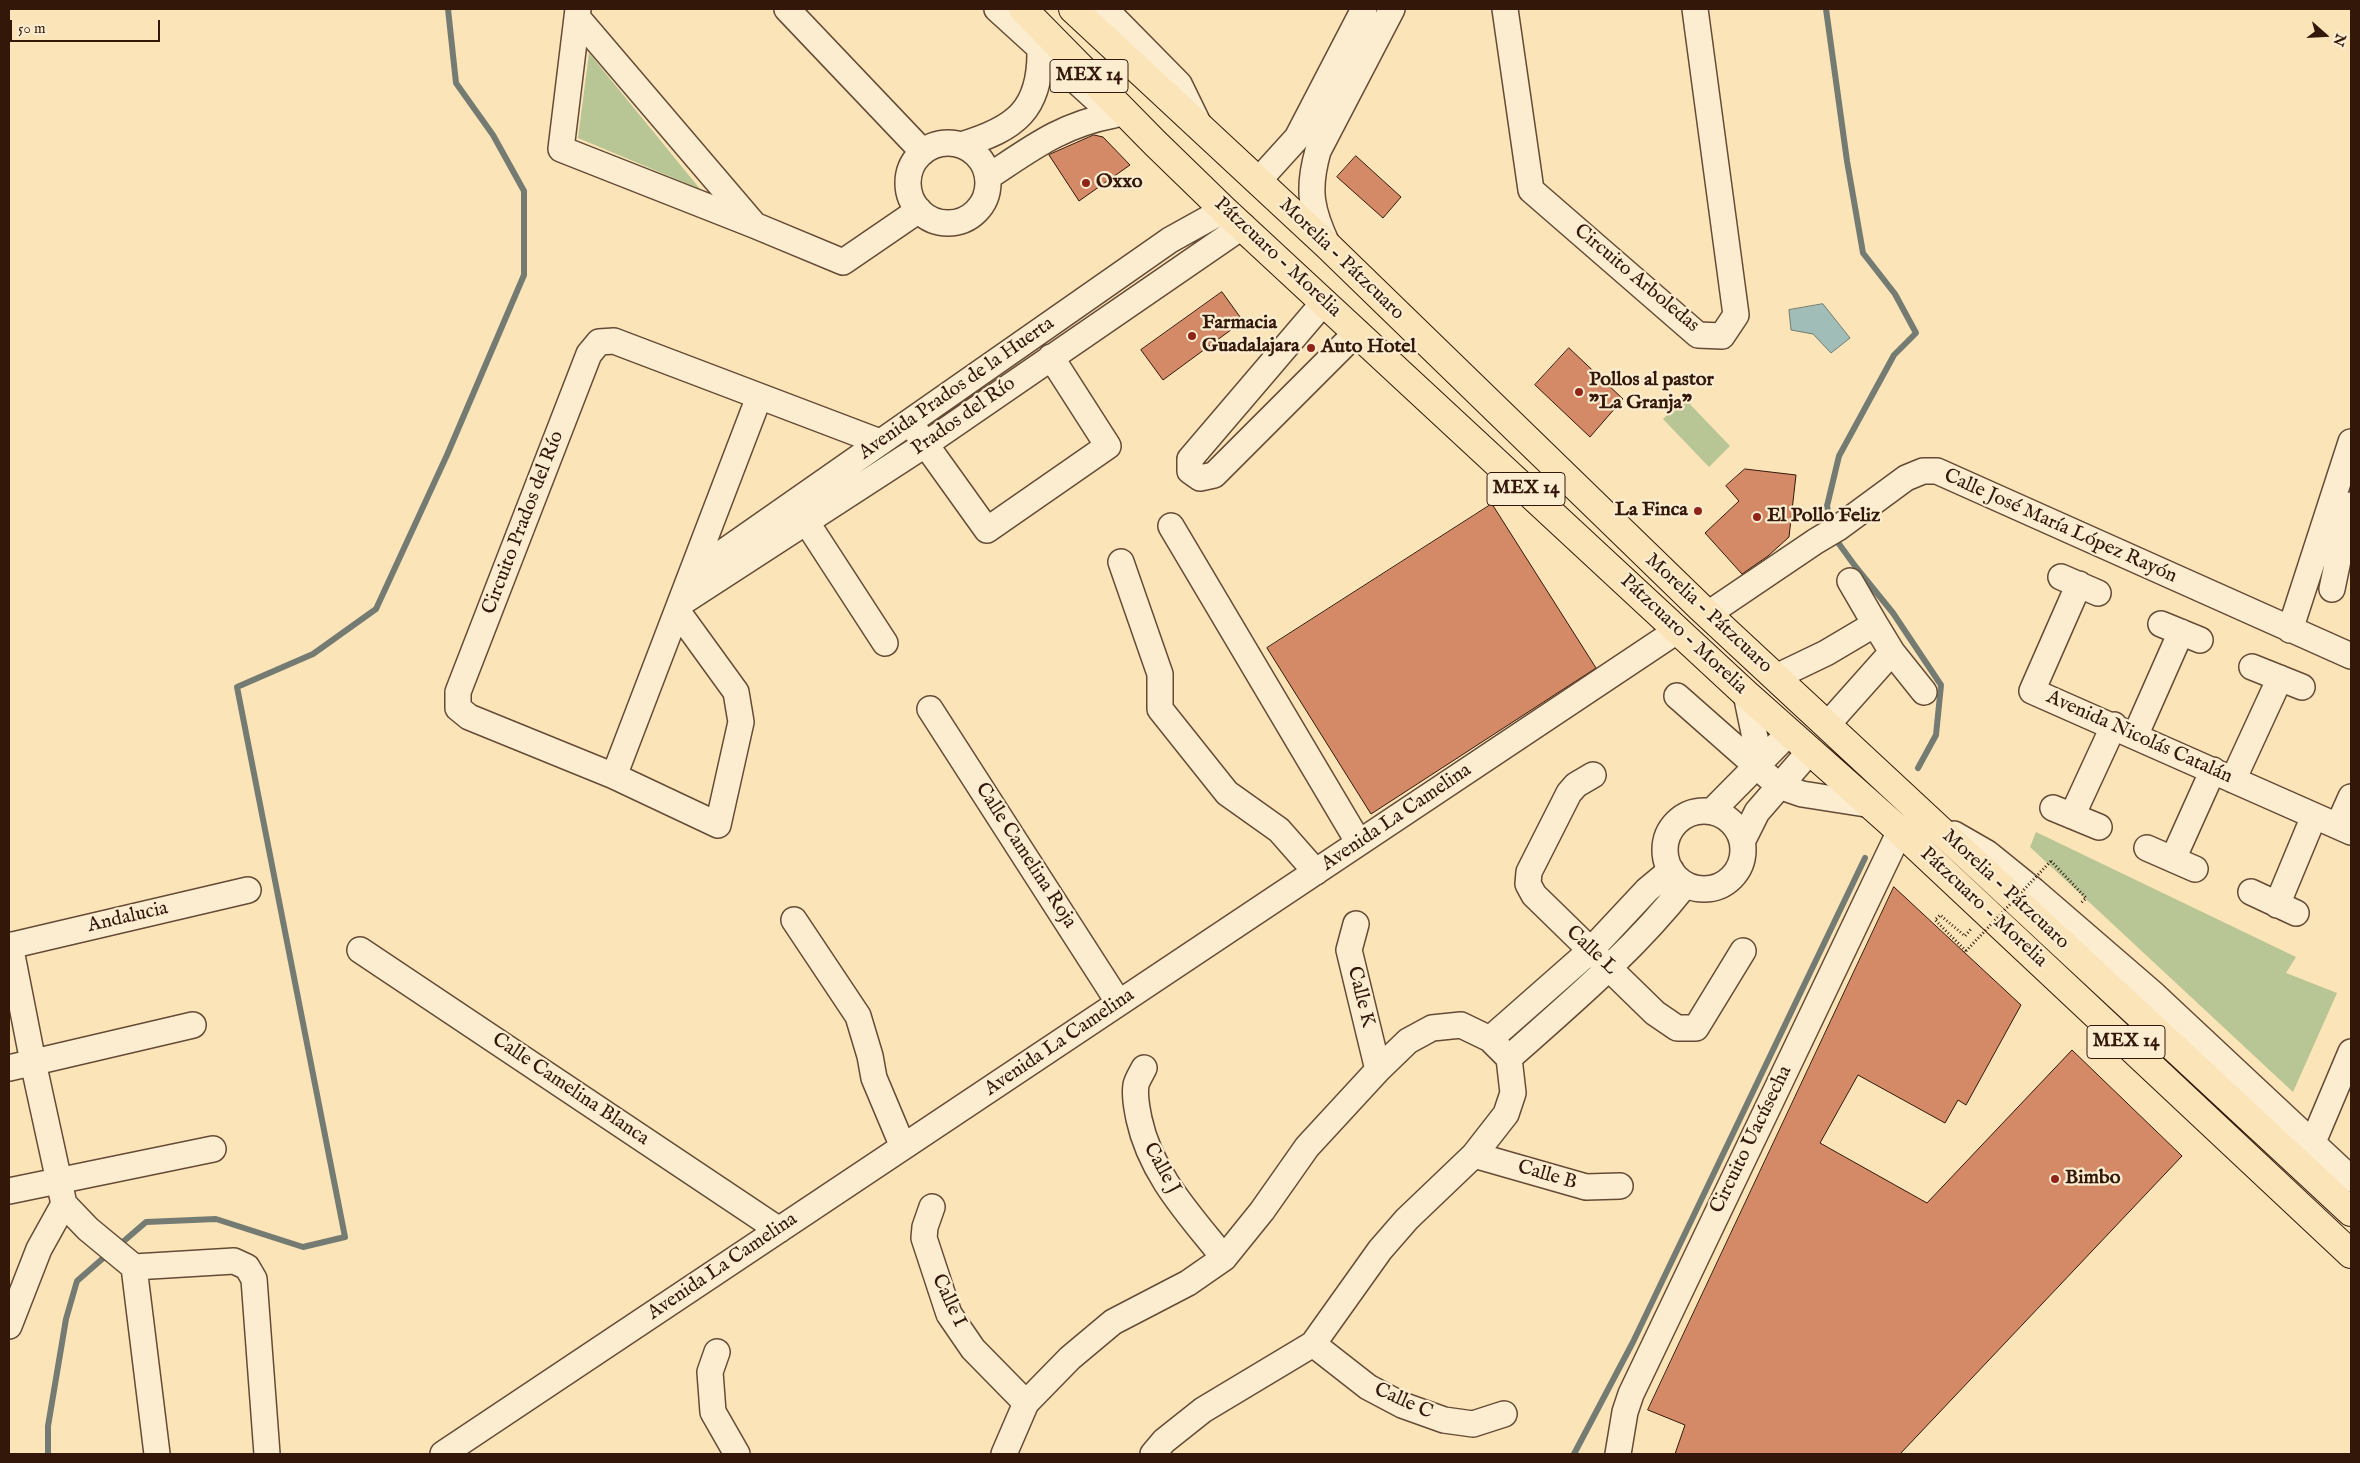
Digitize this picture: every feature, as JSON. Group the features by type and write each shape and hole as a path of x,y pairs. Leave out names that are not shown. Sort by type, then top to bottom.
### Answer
{"main road":[{"name":"Pátzcuaro - Morelia","path":"1023,9 1155,144 1746,694 1872,805 2351,1254"},
{"name":"Morelia - Pátzcuaro","path":"1073,9 1328,246 1708,614 2351,1212"}],"street":[{"path":"787,9 924,152"},
{"path":"997,9 1040,50 1114,115 1155,144"},
{"path":"1105,9 1179,84 1200,127"},
{"path":"1258,181 1296,138 1364,9"},
{"path":"1328,246 1317,223 1311,199 1311,175 1318,151 1392,9"},
{"name":"Circuito Arboledas","path":"1505,9 1531,190 1698,335 1722,336 1736,315 1695,9"},
{"path":"577,13 560,149 843,262 919,210"},
{"path":"577,13 754,225"},
{"path":"962,145 983,163 988,177 988,189 984,201 976,212 966,219 941,222 929,218 919,210 912,199 909,186 910,173 915,161 935,145 948,143 962,145 1012,124 1023,112 1034,93 1040,72 1040,50"},
{"path":"1309,114 1331,126"},
{"path":"988,177 1051,136 1078,124 1114,115"},
{"name":"Prados del Río","path":"680,607 801,513 926,444 1051,357 1234,218"},
{"name":"Avenida Prados de la Huerta","path":"692,574 801,513 880,442 910,424 1170,240 1234,218"},
{"path":"1324,302 1190,459 1190,471 1200,478 1214,475 1357,332"},
{"name":"Circuito Prados del Río","path":"680,607 736,692 741,722 718,825 614,776 469,717 458,708 458,692 589,354 599,342 614,341 880,442"},
{"path":"910,424 987,530 1108,446 1051,357"},
{"path":"614,776 759,397"},
{"path":"2290,630 2351,442"},
{"name":"Calle José María López Rayón","path":"1708,614 1838,528 1906,478 1923,471 1937,471 2351,656"},
{"path":"2332,589 2346,546 2346,517 2351,505"},
{"path":"801,513 885,644"},
{"path":"1171,526 1359,843"},
{"path":"1121,562 1160,674 1160,709 1227,793 1279,830 1316,872"},
{"path":"1850,581 1892,652 1924,692"},
{"name":"Avenida Nicolás Catalán","path":"2079,585 2032,691 2345,829"},
{"path":"1776,678 1826,653 1875,624"},
{"name":"Avenida La Camelina","path":"443,1454 1678,630"},
{"path":"2099,827 2063,812 2124,730 2181,632"},
{"path":"1827,725 1892,652"},
{"path":"2173,859 2223,775 2291,682 2252,667"},
{"path":"1746,694 1758,765"},
{"path":"1677,696 1758,765 1779,786 1802,794 1872,805"},
{"name":"Calle Camelina Roja","path":"930,709 1119,1003"},
{"path":"1712,811 1789,732"},
{"path":"1743,840 1757,812 1810,751"},
{"name":"Calle L","path":"1593,775 1576,785 1569,793 1528,872 1528,884 1534,895 1655,1013 1677,1028 1696,1028 1743,952"},
{"path":"2345,829 2351,797"},
{"path":"1712,811 1732,821 1743,840 1744,853 1740,866 1733,877 1723,885 1711,889 1698,889 1678,878 1666,858 1665,846 1669,833 1676,822 1693,812 1712,811"},
{"path":"2251,892 2287,909 2314,816"},
{"path":"1930,821 1986,853 2034,891 2151,992 2351,1179"},
{"name":"Circuito Uacúsecha","path":"1618,1454 1625,1412 1631,1394 1900,831"},
{"path":"2147,848 2195,870"},
{"path":"1490,1039 1590,951 1647,890 1678,878"},
{"path":"1510,1058 1610,968 1668,908 1678,878"},
{"name":"Andalucia","path":"9,946 248,890"},
{"path":"794,920 858,1016 870,1056 874,1078 903,1147"},
{"name":"Calle K","path":"1356,924 1349,950 1378,1070"},
{"path":"9,946 64,1204 88,1228 129,1262 234,1261 247,1266 254,1279 268,1454"},
{"name":"Calle Camelina Blanca","path":"360,950 779,1230"},
{"path":"9,1068 193,1025"},
{"path":"1004,1454 1026,1403 1070,1358 1113,1322 1188,1284 1224,1258 1262,1210 1306,1147 1378,1070 1408,1041 1432,1028 1461,1025 1490,1039 1510,1058 1513,1093 1506,1114 1474,1155 1407,1219 1380,1250 1313,1344 1204,1410 1164,1441 1153,1454"},
{"path":"2313,1142 2351,1052"},
{"name":"Calle J","path":"1144,1068 1136,1083 1135,1098 1142,1134 1168,1188 1224,1258"},
{"path":"9,1191 213,1149"},
{"name":"Calle B","path":"1474,1155 1586,1188 1620,1186"},
{"path":"9,1323 39,1249 64,1204"},
{"name":"Calle I","path":"932,1207 924,1227 924,1238 949,1314 973,1349 1026,1403"},
{"path":"129,1262 157,1454"},
{"name":"Calle C","path":"1313,1344 1368,1387 1402,1406 1444,1420 1473,1424 1504,1414"},
{"path":"717,1352 710,1372 713,1412 737,1454"}],"path":[{"path":"1965,936 1940,915 1935,920 1966,951 2051,861 2086,898 2081,902 2075,897"}],"green space":[{"path":"589,53 700,189 578,138"},
{"path":"1684,398 1730,446 1709,467 1663,419"},
{"path":"2036,832 2296,957 2286,973 2337,993 2293,1092 2030,847"}],"water":[{"path":"1823,304 1850,338 1831,353 1813,334 1791,330 1789,310"}],"building":[{"name":"Oxxo","path":"1094,135 1103,137 1130,165 1079,201 1049,155"},
{"path":"1356,156 1401,197 1383,218 1337,177"},
{"name":"Farmacia Guadalajara","path":"1222,292 1243,321 1163,380 1141,350"},
{"name":"Pollos al pastor \"La Granja\"","path":"1569,348 1623,399 1590,437 1535,385"},
{"name":"El Pollo Feliz","path":"1745,469 1796,475 1789,537 1768,556 1742,574 1705,533 1739,501 1726,486"},
{"path":"1492,504 1596,668 1371,814 1267,648"},
{"name":"Bimbo","path":"1894,887 2021,1005 1966,1105 1958,1100 1945,1123 1858,1075 1820,1143 1927,1203 2072,1050 2182,1156 1900,1454 1675,1454 1685,1425 1648,1410"}],"waterway":[{"path":"117,1247 146,1222 216,1219 303,1247 345,1237 237,687 313,654 376,609 447,455 524,275 524,191 493,135 456,83 448,9"},
{"path":"1826,9 1847,161 1863,253 1895,294 1916,333 1894,355 1839,456 1827,506 1831,525"},
{"path":"1834,537 1893,613 1941,685 1936,735 1918,768"},
{"path":"1574,1454 1633,1342 1865,858"},
{"path":"48,1454 48,1426 66,1319 77,1281 109,1253"}],"place":[{"name":"Oxxo","path":"1086,183"},
{"name":"Farmacia Guadalajara","path":"1192,336"},
{"name":"Auto Hotel","path":"1311,348"},
{"name":"Pollos al pastor \"La Granja\"","path":"1579,392"},
{"name":"La Finca","path":"1698,511"},
{"name":"El Pollo Feliz","path":"1757,517"},
{"name":"Bimbo","path":"2055,1179"}]}
